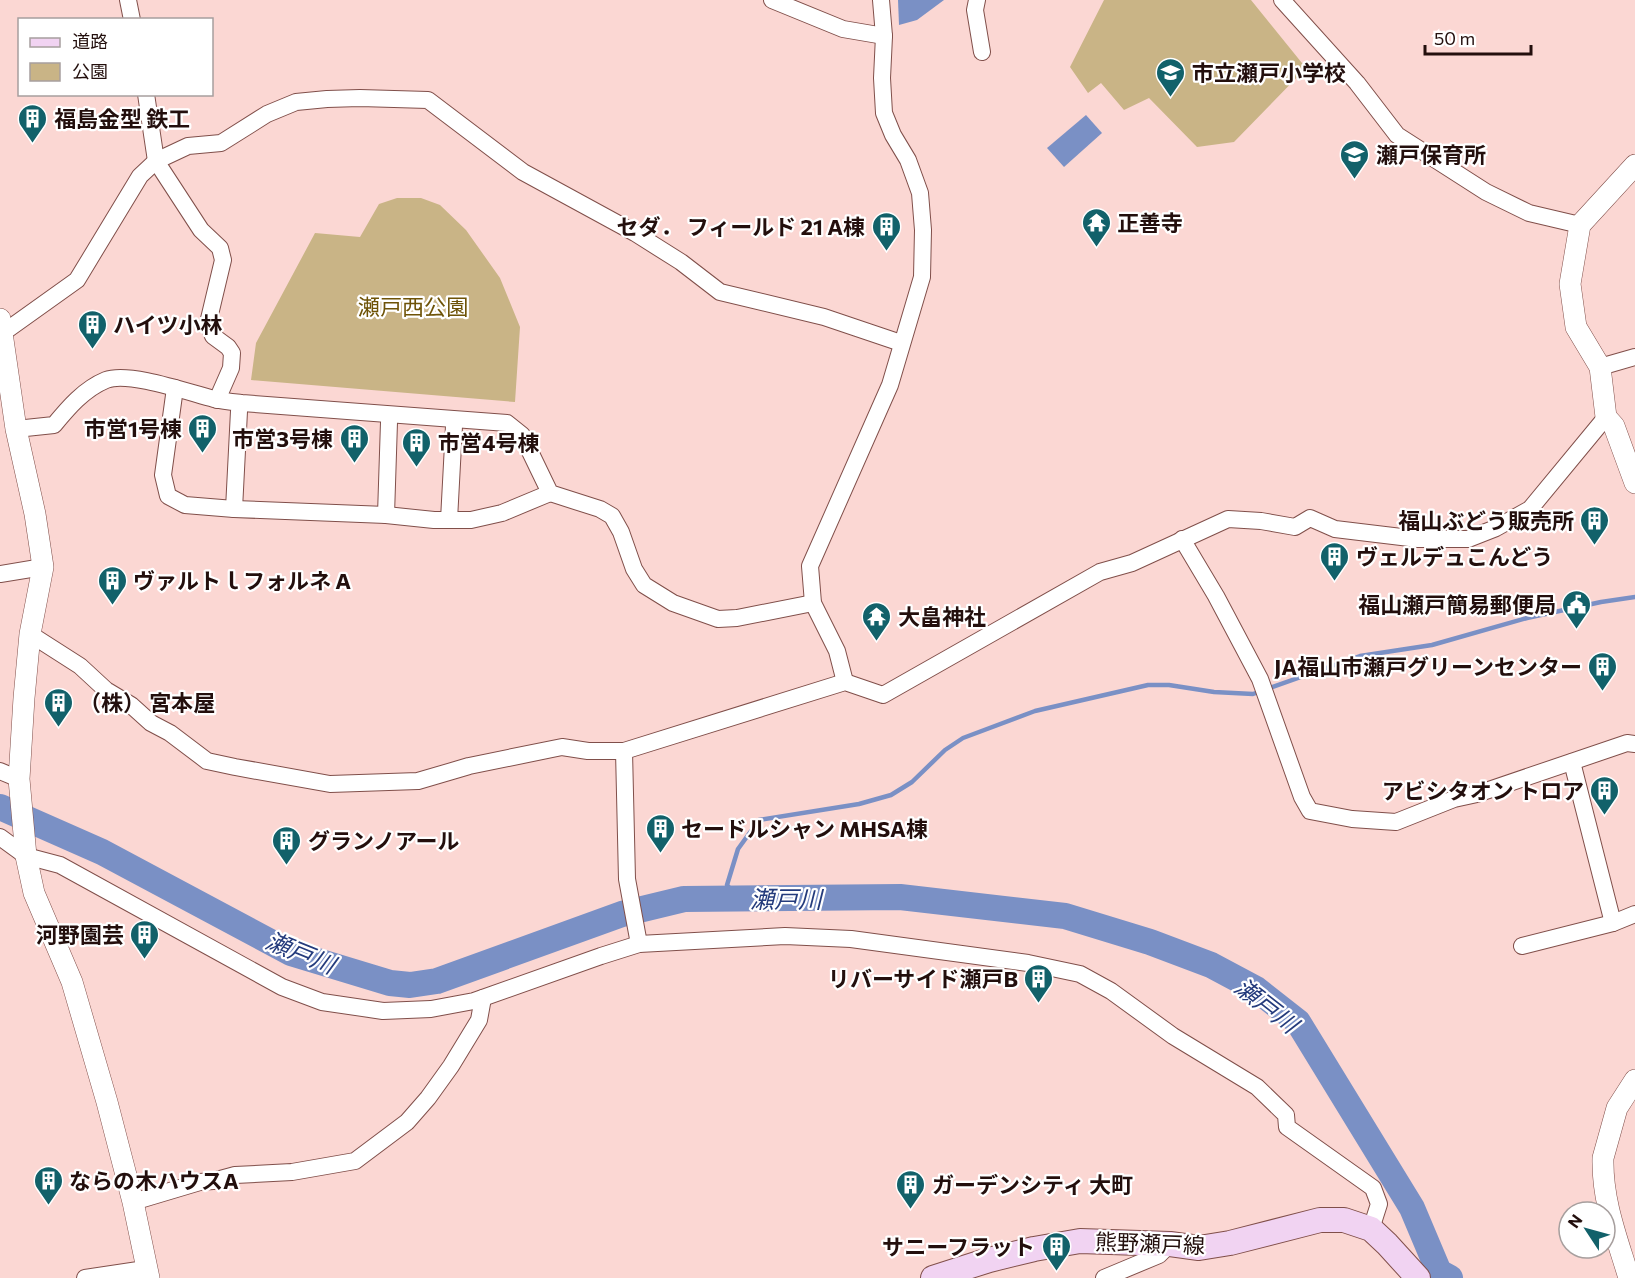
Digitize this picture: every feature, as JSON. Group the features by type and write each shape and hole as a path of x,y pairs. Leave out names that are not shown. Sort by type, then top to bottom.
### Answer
{"main road":[{"name":"熊野瀬戸線","path":"933,1278 988,1260 1080,1241 1170,1244 1199,1248 1230,1243 1320,1220 1344,1220 1371,1229 1418,1278"}],"street":[{"path":"128,0 132,18"},
{"path":"772,0 843,29 884,36"},
{"path":"845,682 837,651 813,603 810,566 890,385 922,277 923,230 920,193 908,159 893,135 884,112 882,78 884,36 881,0"},
{"path":"976,0 975,10 982,52"},
{"path":"1282,0 1357,83 1397,135 1457,175 1520,209 1580,225"},
{"path":"146,96 156,161 201,230 220,248 223,260 208,323 213,336 228,347 232,353 231,368 217,400"},
{"path":"85,1278 147,1274 133,1202 72,982 34,893 13,779 30,634 43,567 35,514 16,429 1,329 77,280 140,176 156,161 189,146 220,143 267,114 296,102 327,99 429,100 523,172 635,233 681,262 720,292 824,317 901,343"},
{"path":"1635,165 1580,225 1570,284 1576,327 1600,368 1606,417 1614,426 1635,483"},
{"path":"1600,368 1635,357"},
{"path":"16,429 54,425 71,405 94,386 108,379 128,379 175,387 217,400 507,423 522,435 550,493"},
{"path":"175,387 163,476 168,496 185,505 471,520 502,513 550,493 600,509 612,516 621,532 634,569 644,585 673,603 718,619 736,618 813,603"},
{"path":"234,509 239,411"},
{"path":"30,634 80,666 106,690 131,705 151,723 170,733 207,761 330,784 418,782 469,766 562,747 588,751 624,751 845,682 883,695 1100,572 1132,563 1228,519 1261,521 1295,527 1310,518 1335,529 1418,539 1468,539 1496,528 1530,509 1606,417"},
{"path":"386,515 389,422"},
{"path":"449,520 454,426"},
{"path":"1182,539 1216,596 1260,679 1302,797 1310,811 1352,819 1396,822 1454,799 1477,794 1627,743 1635,744"},
{"path":"0,574 43,567"},
{"path":"624,751 628,884 639,941"},
{"path":"1572,762 1613,923"},
{"path":"0,837 60,865 282,987 322,1002 383,1011 431,1009 483,998 639,941 784,936 851,939 1028,963 1080,974 1111,991 1173,1036 1257,1087 1286,1115 1287,1127 1373,1188 1379,1204 1371,1229"},
{"path":"1522,946 1613,923 1635,914"},
{"path":"133,1202 200,1182 235,1175 292,1172 355,1161 407,1122 428,1098 452,1066 479,1020 483,998"},
{"path":"1629,1278 1605,1199 1603,1158 1617,1108 1635,1080"},
{"path":"1104,1278 1159,1255 1170,1244"}],"green space":[{"path":"1104,0 1251,0 1306,68 1234,142 1197,147 1149,98 1124,110 1101,83 1088,93 1070,67"},
{"name":"瀬戸西公園","path":"397,198 421,198 440,205 466,230 500,278 520,327 515,402 251,380 256,343 315,233 360,237 379,204"}],"water":[{"path":"898,0 944,0 917,20 899,25"},
{"path":"1086,115 1102,133 1064,167 1047,148"}],"waterway":[{"path":"738,899 727,885 738,849 759,820 859,804 891,795 912,782 945,750 963,738 1035,711 1148,685 1253,694 1360,656 1432,645 1527,618 1635,597"},
{"name":"瀬戸川","path":"0,807 102,852 291,953 390,983 410,985 437,981 622,914 684,899 900,897 1065,916 1150,942 1211,965 1256,989 1298,1022 1412,1208 1439,1272 1450,1278"}],"place":[{"name":"市立瀬戸小学校","path":"1171,98"},
{"name":"福島金型 鉄工","path":"33,144"},
{"name":"瀬戸保育所","path":"1355,180"},
{"name":"正善寺","path":"1096,248"},
{"name":"セダ． フィールド 21 A棟","path":"886,252"},
{"name":"ハイツ小林","path":"92,350"},
{"name":"市営1号棟","path":"203,454"},
{"name":"市営3号棟","path":"354,464"},
{"name":"市営4号棟","path":"417,468"},
{"name":"福山ぶどう販売所","path":"1595,546"},
{"name":"ヴェルデュこんどう","path":"1335,582"},
{"name":"ヴァルトｌフォルネ A","path":"112,606"},
{"name":"福山瀬戸簡易郵便局","path":"1577,630"},
{"name":"大畠神社","path":"877,642"},
{"name":"JA福山市瀬戸グリーンセンター","path":"1603,692"},
{"name":"（株） 宮本屋","path":"58,728"},
{"name":"アビシタオン トロア","path":"1605,816"},
{"name":"セードルシャン MHSA棟","path":"660,854"},
{"name":"グランノアール","path":"287,866"},
{"name":"河野園芸","path":"145,960"},
{"name":"リバーサイド瀬戸B","path":"1039,1004"},
{"name":"ならの木ハウスA","path":"48,1206"},
{"name":"ガーデンシティ 大町","path":"911,1210"},
{"name":"サニーフラット","path":"1056,1272"}]}
